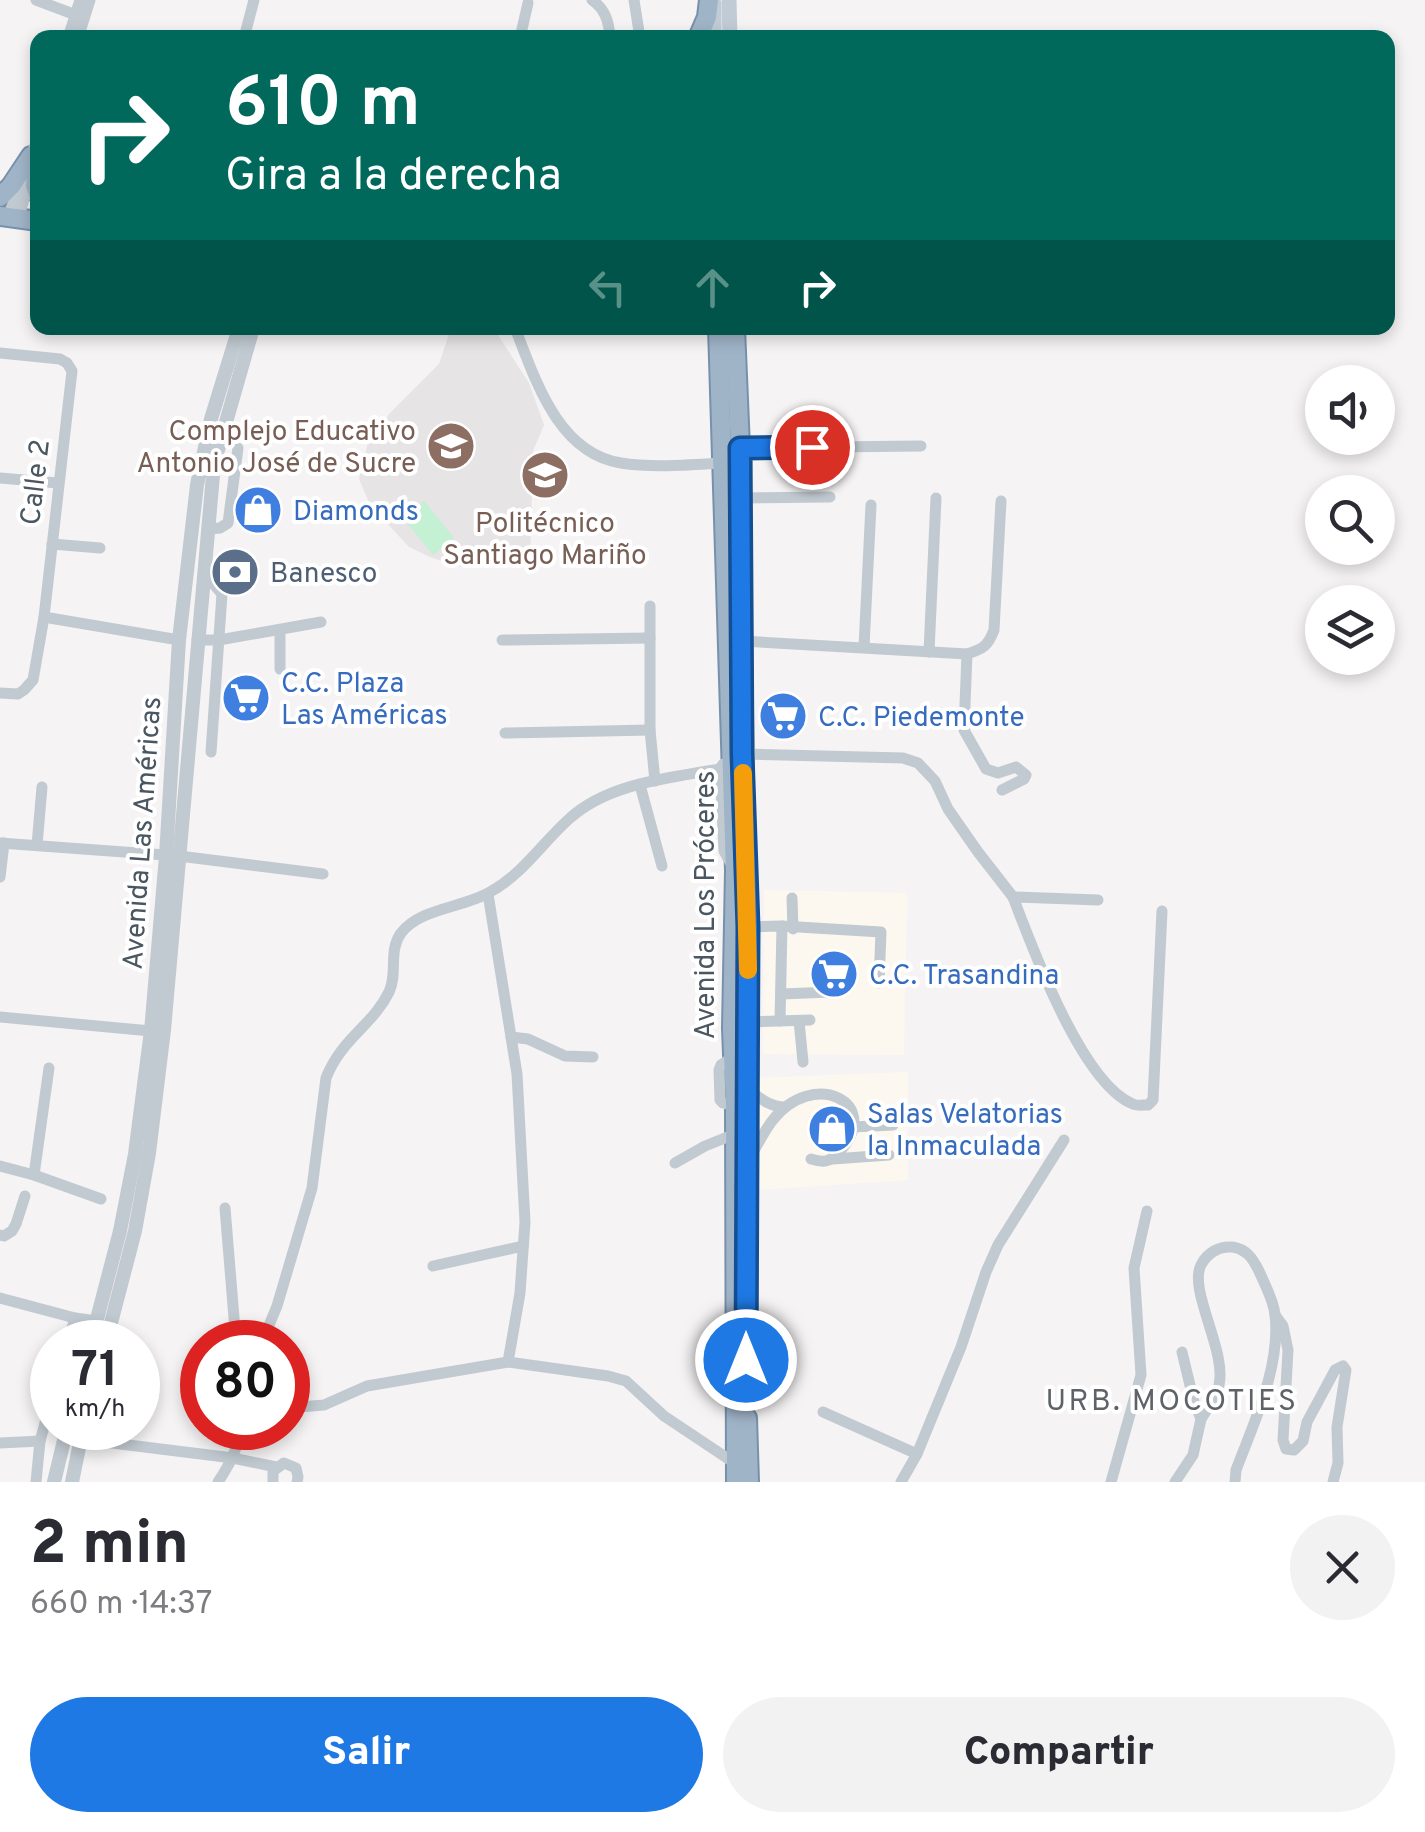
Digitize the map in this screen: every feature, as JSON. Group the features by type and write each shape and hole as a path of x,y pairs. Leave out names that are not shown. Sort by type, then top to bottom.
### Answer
{"highway":[{"path":"701,30 712,0"},
{"path":"12,211 11,186 30,165"},
{"name":"Avenida Los Próceres","path":"718,335 735,871 732,1058 736,1473"},
{"name":"Avenida Los Próceres","path":"735,335 742,641 731,759 748,927 746,1399 750,1482"}],"main road":[{"path":"712,0 714,30"},
{"path":"729,0 730,30"}],"street":[{"path":"36,0 80,16"},
{"path":"79,30 80,0"},
{"path":"72,30 90,0"},
{"path":"246,30 254,0"},
{"path":"634,0 639,30"},
{"path":"522,30 528,3"},
{"path":"597,4 610,30"},
{"name":"Avenida Las Américas","path":"112,1320 126,1273 149,1153 164,1030 179,640 204,450 238,335"},
{"name":"Avenida Las Américas","path":"97,1320 132,1168 151,1031 191,716 214,464 251,335"},
{"path":"518,335 543,398 557,419 596,455 623,464 722,463"},
{"name":"Calle 2","path":"0,353 60,359 72,371 44,617 32,680 18,694 0,693"},
{"path":"740,448 921,446"},
{"path":"210,528 228,523 238,448"},
{"path":"0,478 58,483"},
{"path":"740,498 830,498"},
{"path":"930,652 936,498"},
{"path":"742,641 967,654 983,650 994,630 1001,501"},
{"path":"864,647 871,505"},
{"path":"52,544 100,548"},
{"path":"204,573 222,594 211,752"},
{"path":"650,606 650,730 655,781"},
{"path":"44,617 179,640"},
{"path":"198,640 219,640 322,622"},
{"path":"280,630 280,669"},
{"path":"502,640 650,638"},
{"path":"967,654 964,730 986,768 998,772 1016,767 1026,774 1024,780 1002,790"},
{"path":"191,716 213,712"},
{"path":"505,733 650,730"},
{"path":"271,1320 312,1188 326,1078 341,1048 388,994 393,948 401,933 417,918 488,894 516,874 568,820 606,795 731,759 903,758 918,763 1013,897 1037,960 1074,1036 1100,1076 1134,1105 1148,1105 1153,1100 1162,911"},
{"path":"640,786 662,866"},
{"path":"37,845 42,787"},
{"path":"0,877 2,843 172,856 323,874"},
{"path":"488,894 517,1074 525,1222 520,1292 508,1362"},
{"path":"1013,897 1098,900"},
{"path":"780,1021 792,898"},
{"path":"748,927 881,932 879,983"},
{"path":"782,994 830,992"},
{"path":"0,1017 151,1031"},
{"path":"748,1022 804,1021 803,1062"},
{"path":"511,1037 528,1039 565,1056 593,1057"},
{"path":"34,1175 49,1068"},
{"path":"748,1089 766,1103 784,1107"},
{"path":"747,1164 784,1107 807,1095 836,1095 848,1106 853,1127 846,1144 832,1159 824,1163 811,1160"},
{"path":"764,1134 766,1103"},
{"path":"853,1127 893,1125"},
{"path":"675,1163 735,1134"},
{"path":"900,1482 917,1454 998,1246 1064,1140"},
{"path":"832,1159 889,1155"},
{"path":"0,1166 101,1199"},
{"path":"0,1235 12,1232 25,1196"},
{"path":"225,1208 234,1320"},
{"path":"1111,1482 1141,1375 1134,1268 1146,1211"},
{"path":"432,1266 524,1246"},
{"path":"1175,1482 1192,1455 1201,1419 1218,1386 1220,1372 1199,1289 1198,1269 1209,1255 1223,1247 1240,1248 1253,1259 1283,1326 1288,1350 1283,1440 1286,1449 1294,1450 1303,1440 1307,1422 1335,1370 1343,1366 1346,1370 1333,1482"},
{"path":"0,1298 97,1320"},
{"path":"1235,1482 1269,1381 1275,1314"},
{"path":"1182,1352 1201,1419"},
{"path":"310,1406 324,1405 367,1386 508,1362 608,1376 626,1381 736,1473"},
{"path":"824,1412 917,1454"},
{"path":"0,1443 30,1442"},
{"path":"160,1446 276,1467"},
{"path":"36,1482 39,1450"},
{"path":"54,1482 62,1450"},
{"path":"72,1482 78,1450"},
{"path":"218,1482 236,1450"},
{"path":"273,1482 276,1467 284,1463 293,1465 298,1472 297,1482"}],"shaded area":[{"name":"Complejo Educativo Antonio José de Sucre","path":"449,335 498,335 529,383 544,425 533,451 530,564 460,567 430,557 409,547 370,505 359,479 368,442 390,413 439,364"},
{"name":"C.C. Trasandina","path":"764,890 907,893 904,1055 763,1054"},
{"name":"Salas Velatorias la Inmaculada","path":"908,1072 908,1180 757,1190 755,1078"}],"green space":[{"path":"424,501 454,538 433,555 403,518"}],"slow traffic":[{"path":"743,773 748,970"}],"place":[{"name":"Complejo Educativo Antonio José de Sucre","path":"451,446"},
{"name":"Politécnico Santiago Mariño","path":"545,475"},
{"name":"Diamonds","path":"258,510"},
{"name":"Banesco","path":"235,572"},
{"name":"C.C. Plaza Las Américas","path":"246,698"},
{"name":"C.C. Piedemonte","path":"783,716"},
{"name":"C.C. Trasandina","path":"834,974"},
{"name":"Salas Velatorias la Inmaculada","path":"832,1129"}],"district":[{"name":"URB. MOCOTIES","path":"1172,1400"}],"route":[{"path":"746,1360 748,927 742,754 740,448 812,447"}]}
